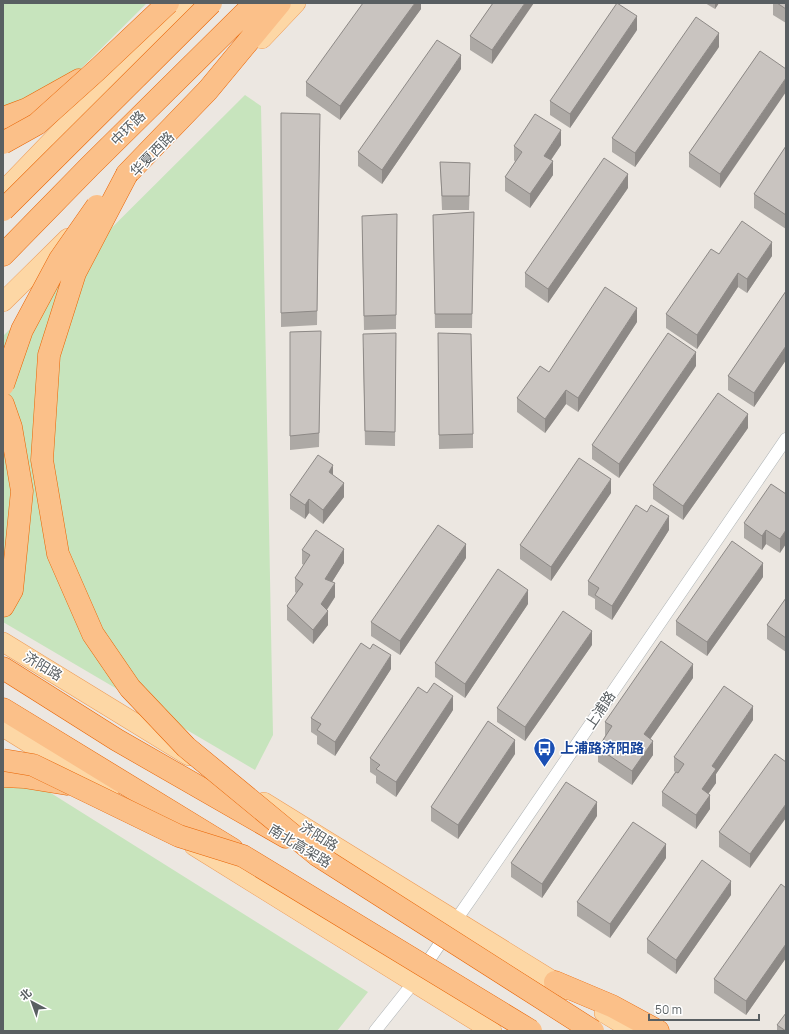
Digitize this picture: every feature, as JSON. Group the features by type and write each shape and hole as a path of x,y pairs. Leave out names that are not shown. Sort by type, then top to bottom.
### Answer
{"highway":[{"path":"3,143 37,124 168,3"},
{"path":"3,210 211,3"},
{"name":"中环路","path":"3,255 90,166 255,3"},
{"path":"3,385 22,330 60,259 102,200 208,90 280,3"},
{"path":"3,118 27,109 97,70"},
{"path":"126,174 75,273 49,355 42,460 58,554 93,634 130,688 186,747 316,854"},
{"path":"3,404 11,427 22,491 12,590 3,606"},
{"name":"南北高架路","path":"3,668 117,740 316,854 593,1031"},
{"path":"3,708 531,1031"},
{"path":"3,760 33,765 179,836 244,856"},
{"path":"3,776 24,777 76,786"},
{"path":"555,982 612,1006 658,1031"}],"main road":[{"path":"3,191 184,3"},
{"name":"华夏西路","path":"3,302 144,164 296,3"},
{"name":"济阳路","path":"3,642 634,1031"},
{"path":"3,727 492,1031"}],"street":[{"name":"上浦路","path":"375,1031 414,982 786,439"}],"green space":[{"path":"3,3 147,3 3,146"},
{"path":"245,95 261,106 273,735 255,770 3,622 3,336"},
{"path":"3,763 368,992 337,1031 3,1031"}],"building":[{"path":"363,3 415,3 340,106 306,82"},
{"path":"493,3 525,3 492,50 470,36"},
{"path":"617,3 637,16 570,114 550,101"},
{"path":"777,3 786,3 786,9"},
{"path":"696,17 719,33 635,153 612,138"},
{"path":"437,40 461,55 382,170 358,152"},
{"path":"760,51 786,69 786,78 720,174 689,153"},
{"path":"281,113 320,114 317,311 281,313"},
{"path":"535,114 561,130 544,156 553,161 530,194 505,177 522,152 514,146"},
{"path":"786,146 786,215 754,194"},
{"path":"604,158 628,174 548,289 525,273"},
{"path":"440,162 470,163 469,196 442,196"},
{"path":"474,212 472,314 435,314 433,215"},
{"path":"397,214 396,315 364,316 362,216"},
{"path":"742,221 772,242 747,279 738,273 697,335 666,314 711,249 719,254"},
{"path":"605,287 637,308 578,398 566,390 545,419 517,398 540,366 549,372"},
{"path":"786,291 786,346 754,393 728,376"},
{"path":"321,331 319,433 290,436 290,332"},
{"path":"396,333 395,432 365,431 363,334"},
{"path":"438,333 471,334 473,434 439,435"},
{"path":"668,333 696,352 619,464 592,445"},
{"path":"718,393 748,414 683,506 653,485"},
{"path":"318,455 333,465 329,472 344,483 323,510 309,499 305,505 290,495"},
{"path":"579,458 611,479 551,567 520,545"},
{"path":"771,484 786,494 786,530 780,539 766,530 762,536 744,523"},
{"path":"636,505 647,512 651,505 669,516 612,606 595,595 599,588 588,581"},
{"path":"438,525 466,544 400,641 371,622"},
{"path":"316,530 344,549 325,579 335,583 321,604 328,611 313,630 287,606 303,584 295,578 310,555 302,550"},
{"path":"732,541 763,563 707,642 676,621"},
{"path":"498,569 528,590 465,684 435,663"},
{"path":"786,598 786,638 767,625"},
{"path":"563,611 592,631 525,727 497,708"},
{"path":"661,641 693,664 644,734 653,741 632,771 598,748 612,726 605,722"},
{"path":"361,643 370,649 373,644 391,655 335,742 317,730 321,724 311,718"},
{"path":"434,683 453,696 396,782 376,769 380,765 370,758 418,687 427,693"},
{"path":"724,686 753,706 712,766 716,769 702,789 710,795 696,815 662,792 676,772 678,773 684,764 674,757"},
{"path":"488,721 515,740 458,825 431,807"},
{"path":"775,754 786,762 786,804 750,854 719,832"},
{"path":"566,782 597,802 542,884 511,863"},
{"path":"633,822 666,844 610,924 577,902"},
{"path":"702,860 731,881 676,960 647,939"},
{"path":"781,884 786,888 786,944 746,1001 714,979"},
{"path":"786,1013 786,1031 777,1025"}],"place":[{"name":"上浦路济阳路","path":"545,768"}]}
